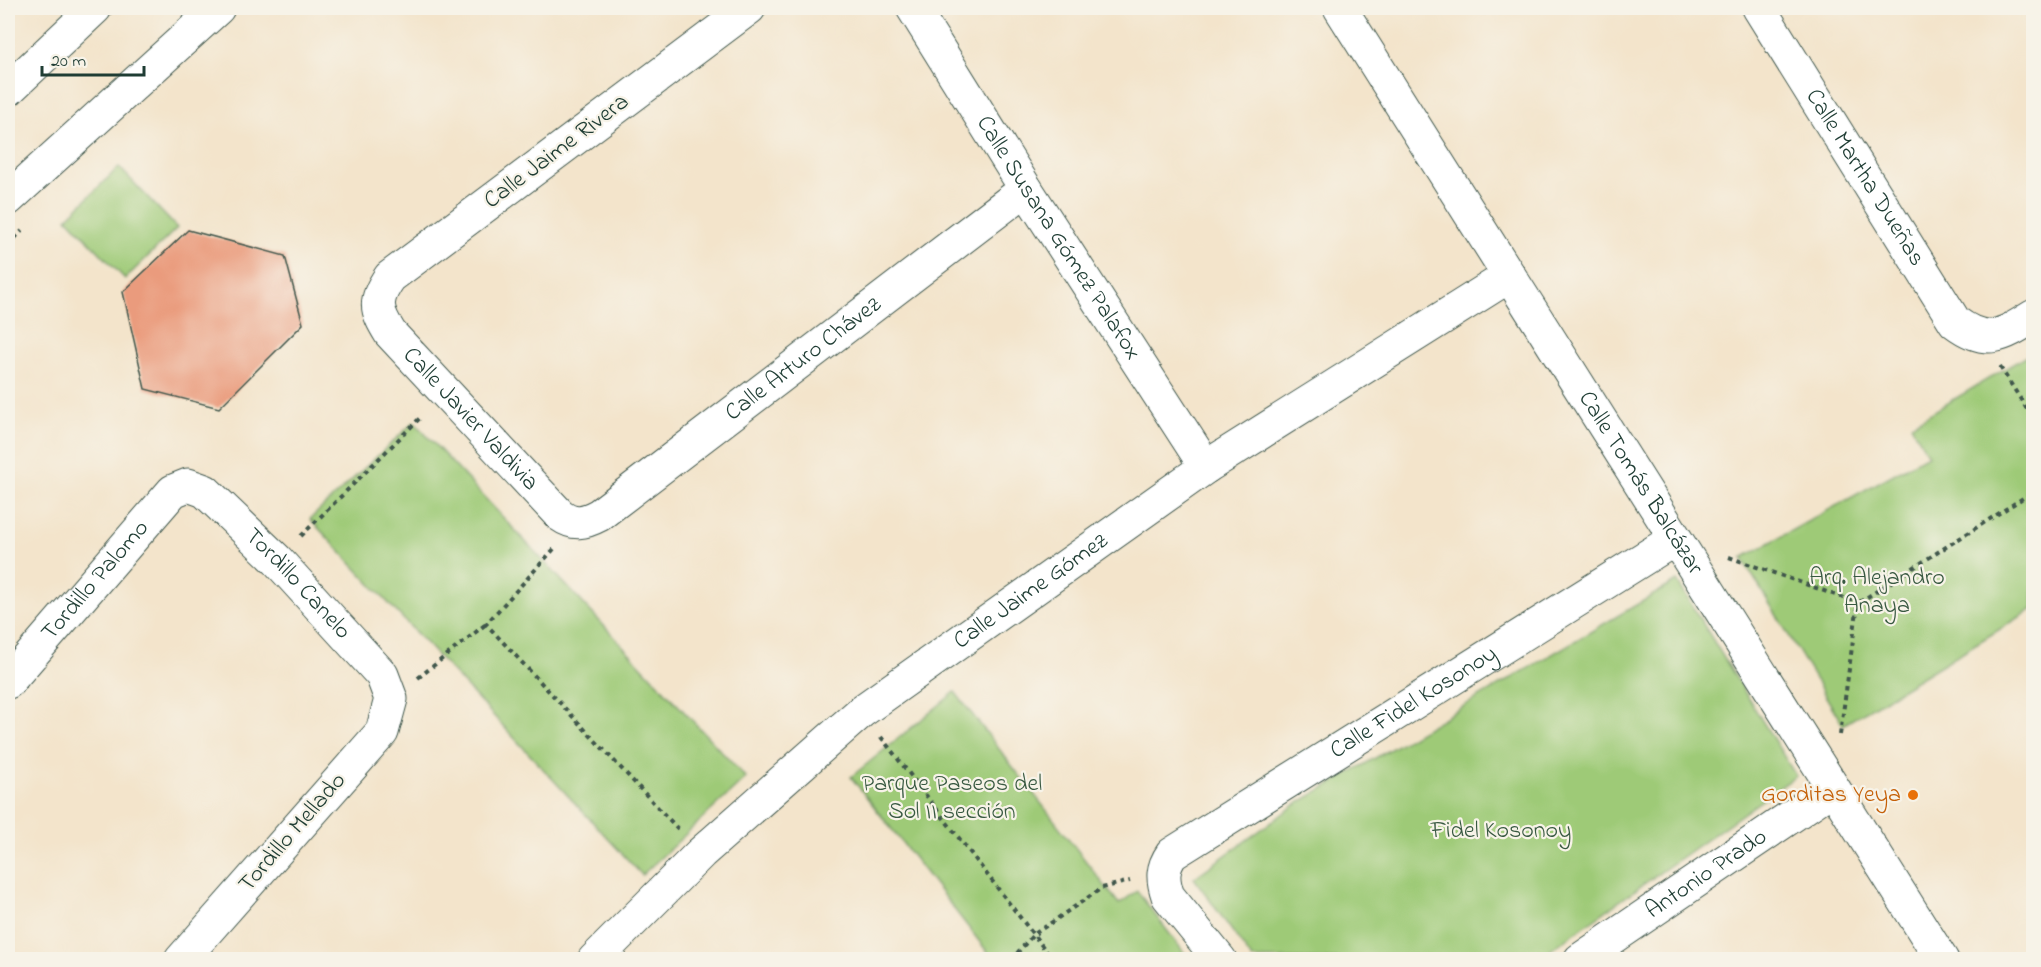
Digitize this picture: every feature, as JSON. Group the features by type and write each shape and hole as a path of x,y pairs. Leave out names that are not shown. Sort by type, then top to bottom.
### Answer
{"street":[{"path":"8,90 95,8"},
{"path":"8,199 218,8"},
{"name":"Calle Jaime Rivera","path":"377,305 381,290 390,277 748,8"},
{"name":"Calle Susana Gómez Palafox","path":"913,8 1026,189 1206,467"},
{"name":"Calle Tomás Balcázar","path":"1340,8 1942,960"},
{"name":"Calle Martha Dueñas","path":"1759,8 1955,322 1967,331 1980,336"},
{"name":"Calle Arturo Chávez","path":"578,523 589,521 599,515 1026,189"},
{"name":"Calle Jaime Gómez","path":"594,960 701,853 862,711 1206,467 1509,276"},
{"name":"Calle Javier Valdivia","path":"377,305 382,321 390,333 560,515 568,521 578,523"},
{"path":"1980,336 2011,331 2034,316"},
{"name":"Tordillo Canelo","path":"188,485 205,491 277,560 382,675 392,699"},
{"name":"Tordillo Palomo","path":"8,682 173,491 188,485"},
{"name":"Calle Fidel Kosonoy","path":"1163,873 1166,862 1172,854 1675,538"},
{"name":"Tordillo Mellado","path":"181,960 382,732 392,699"},
{"name":"Antonio Prado","path":"1580,960 1833,788"},
{"path":"1163,873 1168,896 1220,960"}],"path":[{"path":"1980,336 2034,420"},
{"path":"277,560 446,392"},
{"path":"1833,788 1858,603 2034,491"},
{"path":"392,699 486,624 578,523"},
{"path":"1675,538 1858,603"},
{"path":"486,624 701,853"},
{"path":"862,711 1053,960"},
{"path":"1011,960 1033,935 1102,888 1163,873"}],"green space":[{"path":"119,167 177,228 125,279 67,218"},
{"name":"Arq. Alejandro Anaya","path":"2033,352 2033,609 1843,725 1742,558 1928,455 1911,425"},
{"path":"414,422 746,778 642,875 310,519"},
{"name":"Fidel Kosonoy","path":"1677,581 1796,776 1538,959 1252,959 1194,878 1295,805"},
{"name":"Parque Paseos del Sol II sección","path":"955,692 1119,904 1137,891 1189,959 993,959 851,777"}],"building":[{"path":"188,230 285,256 303,324 219,408 145,389 123,292"}],"place":[{"name":"Gorditas Yeya","path":"1913,795"}]}
